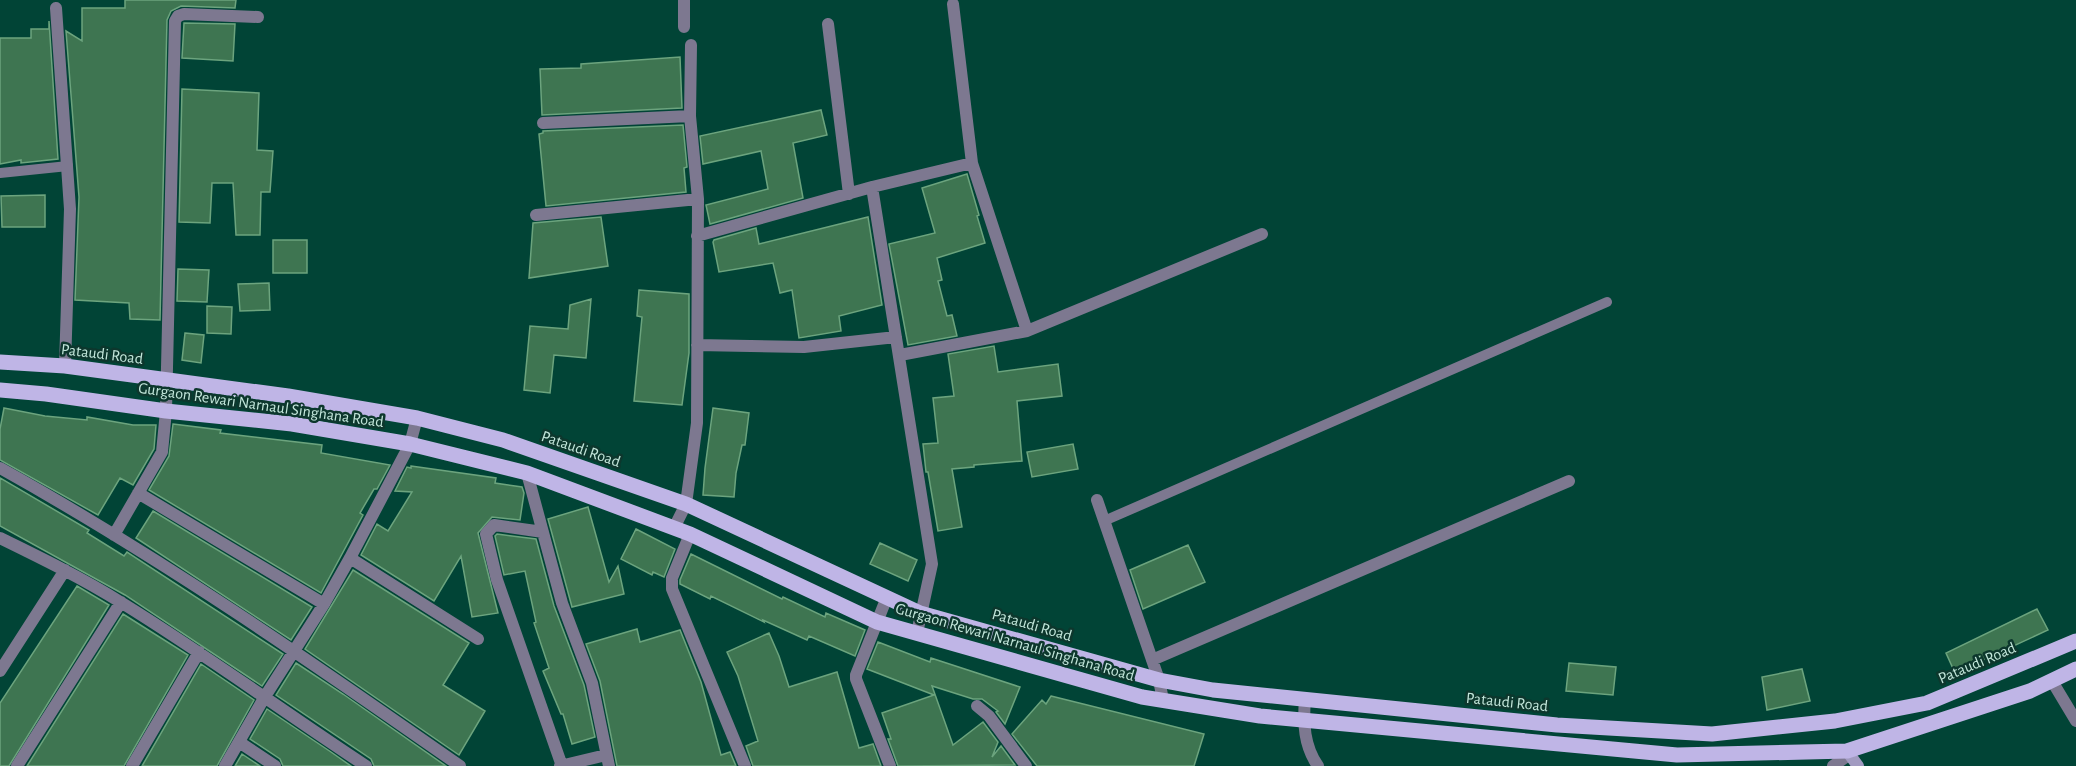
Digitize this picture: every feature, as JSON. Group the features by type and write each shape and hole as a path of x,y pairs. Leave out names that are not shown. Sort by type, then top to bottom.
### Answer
{"main road":[{"name":"Pataudi Road","path":"0,362 65,366 288,396 417,418 503,441 686,504 920,613 1159,680 1213,690 1557,725 1712,734 1835,721 1927,704 2076,641"},
{"name":"Gurgaon Rewari Narnaul Singhana Road","path":"0,390 292,424 411,444 527,473 690,534 878,622 1142,697 1260,716 1677,755 1848,752 2030,691 2076,669"}],"street":[{"path":"684,0 684,27"},
{"path":"953,4 972,163 1027,331"},
{"path":"56,8 70,209 65,366"},
{"path":"114,535 162,452 167,380 175,21 178,16 184,14 258,17"},
{"path":"828,24 849,194"},
{"path":"674,528 686,504 697,423 698,199 690,116 691,45"},
{"path":"543,123 690,116"},
{"path":"697,236 872,187 972,163"},
{"path":"872,187 932,564 917,633"},
{"path":"536,215 698,199"},
{"path":"900,355 1027,331 1262,234"},
{"path":"697,345 804,347 896,337"},
{"path":"225,766 350,558 411,444 417,418"},
{"path":"0,468 114,535 293,650 459,766"},
{"path":"527,473 543,532 562,603 592,683 607,760 562,766 497,580 486,534 494,525 543,532"},
{"path":"1152,660 1569,481"},
{"path":"138,493 324,604"},
{"path":"1097,500 1159,680 1163,700"},
{"path":"690,534 672,578 672,589 745,766"},
{"path":"0,538 66,570 121,602 199,652 366,766"},
{"path":"350,558 478,639"},
{"path":"0,671 66,570"},
{"path":"887,597 856,679 890,766"},
{"path":"17,766 121,602"},
{"path":"132,766 199,652"},
{"path":"2052,681 2076,721"},
{"path":"1305,700 1303,720 1306,742 1318,766"},
{"path":"977,706 988,716 1026,766"},
{"path":"239,742 275,766"},
{"path":"1833,766 1848,752 1857,766"}],"lane":[{"path":"0,173 68,166"},
{"path":"1104,521 1607,302"}],"building":[{"path":"125,0 236,0 235,8 181,6 171,11 167,20 160,320 130,319 129,303 75,300 79,197 66,31 82,41 82,8 125,8"},
{"path":"49,21 58,159 21,163 21,160 0,164 0,38 31,38 31,29 49,29"},
{"path":"184,23 235,24 233,61 182,58"},
{"path":"680,57 682,108 542,115 540,69 581,68 581,64"},
{"path":"182,89 259,93 257,150 273,151 270,192 261,192 260,235 236,235 233,183 212,183 210,223 179,222"},
{"path":"821,110 827,135 793,143 803,198 710,224 706,205 768,189 761,151 703,164 700,136"},
{"path":"683,125 687,167 684,168 686,192 546,206 539,134 543,131"},
{"path":"967,174 985,243 937,258 942,280 938,281 947,316 952,315 957,336 908,345 889,244 935,233 922,188"},
{"path":"45,195 45,227 2,227 1,196"},
{"path":"601,217 608,266 529,278 533,223"},
{"path":"868,217 882,305 839,316 841,331 799,338 792,290 780,293 773,263 719,272 714,240 756,228 759,244"},
{"path":"273,240 307,240 307,273 273,273"},
{"path":"178,269 209,270 207,302 177,301"},
{"path":"269,283 270,310 240,311 238,284"},
{"path":"639,290 689,294 689,353 682,405 634,401 642,317 637,316"},
{"path":"591,299 586,358 554,355 550,393 524,390 530,326 568,329 570,305"},
{"path":"207,306 232,307 231,334 207,333"},
{"path":"185,333 204,335 201,363 182,360"},
{"path":"994,346 998,372 1058,364 1062,396 1017,401 1022,461 952,469 962,527 938,531 928,472 926,472 923,444 938,443 933,398 954,396 948,354"},
{"path":"4,408 45,416 87,420 87,417 133,425 156,425 154,449 133,485 120,478 98,515 0,460 0,429"},
{"path":"713,408 749,413 745,445 742,445 736,473 734,497 703,495"},
{"path":"173,424 221,430 220,433 322,445 321,453 390,465 360,513 363,515 321,593 149,490 169,456"},
{"path":"1073,444 1078,469 1032,477 1027,452"},
{"path":"411,466 496,478 495,483 522,487 524,493 520,520 492,517 478,533 498,613 472,617 461,556 434,601 361,555 377,524 388,531 412,492 395,491 407,467 411,468"},
{"path":"0,478 89,530 87,533 124,556 127,552 283,654 262,686 125,595 0,526"},
{"path":"588,507 609,582 618,566 624,594 572,607 548,519"},
{"path":"153,511 312,607 291,640 136,538"},
{"path":"636,529 675,549 664,577 653,572 652,575 621,559"},
{"path":"497,534 536,539 554,606 584,685 595,737 572,744 563,714 561,714 543,671 549,668 534,623 536,622 525,571 504,575 495,536"},
{"path":"880,543 917,560 908,581 870,564"},
{"path":"1188,545 1205,582 1143,609 1130,570"},
{"path":"691,554 782,599 783,597 825,617 826,613 865,630 855,656 809,636 807,640 680,584"},
{"path":"353,570 469,643 443,685 485,711 459,755 305,649"},
{"path":"77,586 109,605 9,766 0,766 0,703"},
{"path":"2037,609 2048,630 1955,673 1946,653"},
{"path":"123,614 188,655 124,766 27,766"},
{"path":"637,629 640,642 680,630 701,682 721,755 730,752 736,766 617,766 600,681 586,644"},
{"path":"769,633 789,687 837,672 859,748 873,744 881,766 753,766 746,746 758,741 738,676 727,652"},
{"path":"878,642 930,662 931,658 1020,687 1005,724 996,712 998,711 982,699 973,699 932,686 953,745 983,722 998,742 992,757 1001,746 1015,765 898,766 882,713 934,695 867,669"},
{"path":"296,663 446,766 374,766 371,759 276,695"},
{"path":"1569,663 1616,667 1613,695 1566,691"},
{"path":"201,664 254,700 217,766 142,766"},
{"path":"1802,669 1810,701 1767,710 1762,677"},
{"path":"1051,696 1204,734 1194,766 1037,766 1012,734 1042,700 1046,704"},
{"path":"267,709 351,766 283,766 280,759 250,739"},
{"path":"242,754 260,766 235,766"}]}
